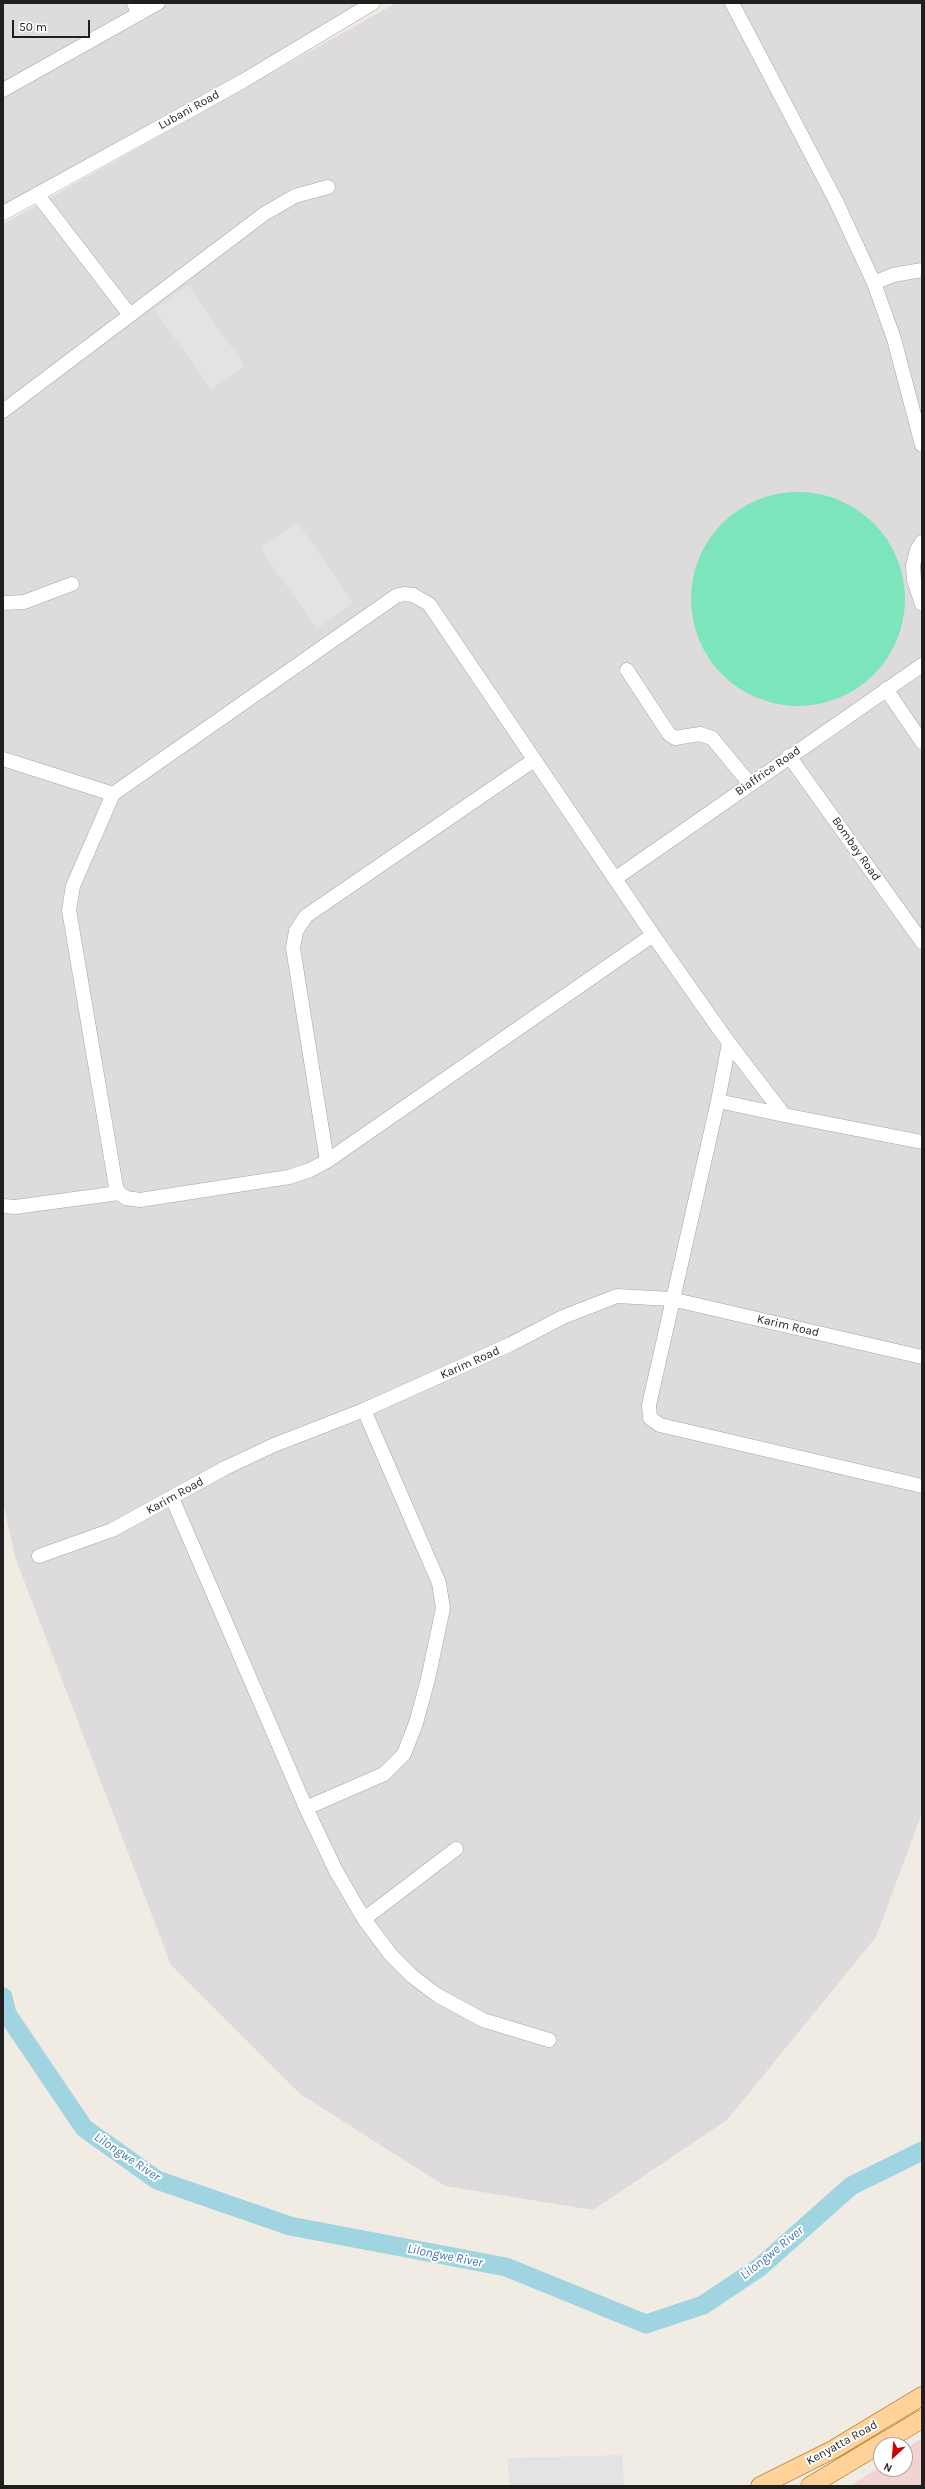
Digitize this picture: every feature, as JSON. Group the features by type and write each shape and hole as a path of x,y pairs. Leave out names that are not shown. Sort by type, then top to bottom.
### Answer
{"main road":[{"name":"Kenyatta Road","path":"760,2486 834,2449 922,2396"},
{"name":"Kenyatta Road","path":"810,2486 922,2418"}],"street":[{"path":"3,90 137,8 158,3"},
{"name":"Lubani Road","path":"3,213 243,81 373,3"},
{"path":"732,3 836,201 874,283 894,340 922,445"},
{"path":"3,411 264,214 295,196 328,186"},
{"path":"37,194 130,315"},
{"path":"874,283 892,275 922,270"},
{"path":"922,542 917,550 913,565 914,580 922,604"},
{"path":"3,603 24,602 72,584"},
{"path":"653,935 327,1161 310,1170 289,1177 133,1201 120,1193 116,1187 69,910 74,886 113,794 396,596 404,594 417,597 429,604 534,760 616,878 653,935 729,1043 784,1115"},
{"name":"Biaffrice Road","path":"616,878 922,665"},
{"path":"627,670 669,734 675,738 700,734 712,738 750,784"},
{"path":"886,689 922,742"},
{"name":"Bombay Road","path":"790,756 922,942"},
{"path":"3,759 113,794"},
{"path":"327,1161 293,948 298,926 306,916 534,760"},
{"path":"729,1043 718,1101 671,1299 649,1405 650,1418 654,1422 922,1486"},
{"path":"718,1101 922,1142"},
{"path":"3,1206 15,1207 120,1193"},
{"name":"Karim Road","path":"40,1556 112,1530 239,1462 364,1410 605,1299 616,1296 671,1299 922,1357"},
{"path":"306,1808 384,1774 404,1754 416,1724 428,1679 442,1608 439,1583 364,1410"},
{"path":"172,1498 306,1808 339,1876 364,1919 391,1955 412,1976 437,1995 483,2020 549,2040"},
{"path":"364,1919 456,1850"}],"shaded area":[{"path":"3,3 380,3 3,207"},
{"path":"396,3 922,3 922,1813 876,1937 727,2120 593,2210 445,2186 300,2094 171,1965 15,1557 3,1502 3,224"},
{"path":"188,285 245,366 211,389 154,309"},
{"path":"297,522 354,603 317,629 260,548"},
{"path":"922,2438 922,2486 850,2486 873,2471 873,2477 913,2477 913,2444"},
{"path":"622,2455 624,2486 510,2486 509,2484 508,2458"}],"green space":[{"path":"798,492 819,494 839,500 857,510 874,523 887,540 897,558 903,578 905,599 903,620 897,640 887,658 874,675 857,688 839,698 819,704 798,706 777,704 757,698 739,688 722,675 709,658 699,640 693,620 691,599 693,578 699,558 709,540 722,523 739,510 757,500 777,494"}],"waterway":[{"name":"Lilongwe River","path":"3,1997 7,2014 84,2128 157,2180 290,2226 506,2267 646,2324 703,2305 760,2267 851,2186 922,2151"}]}
